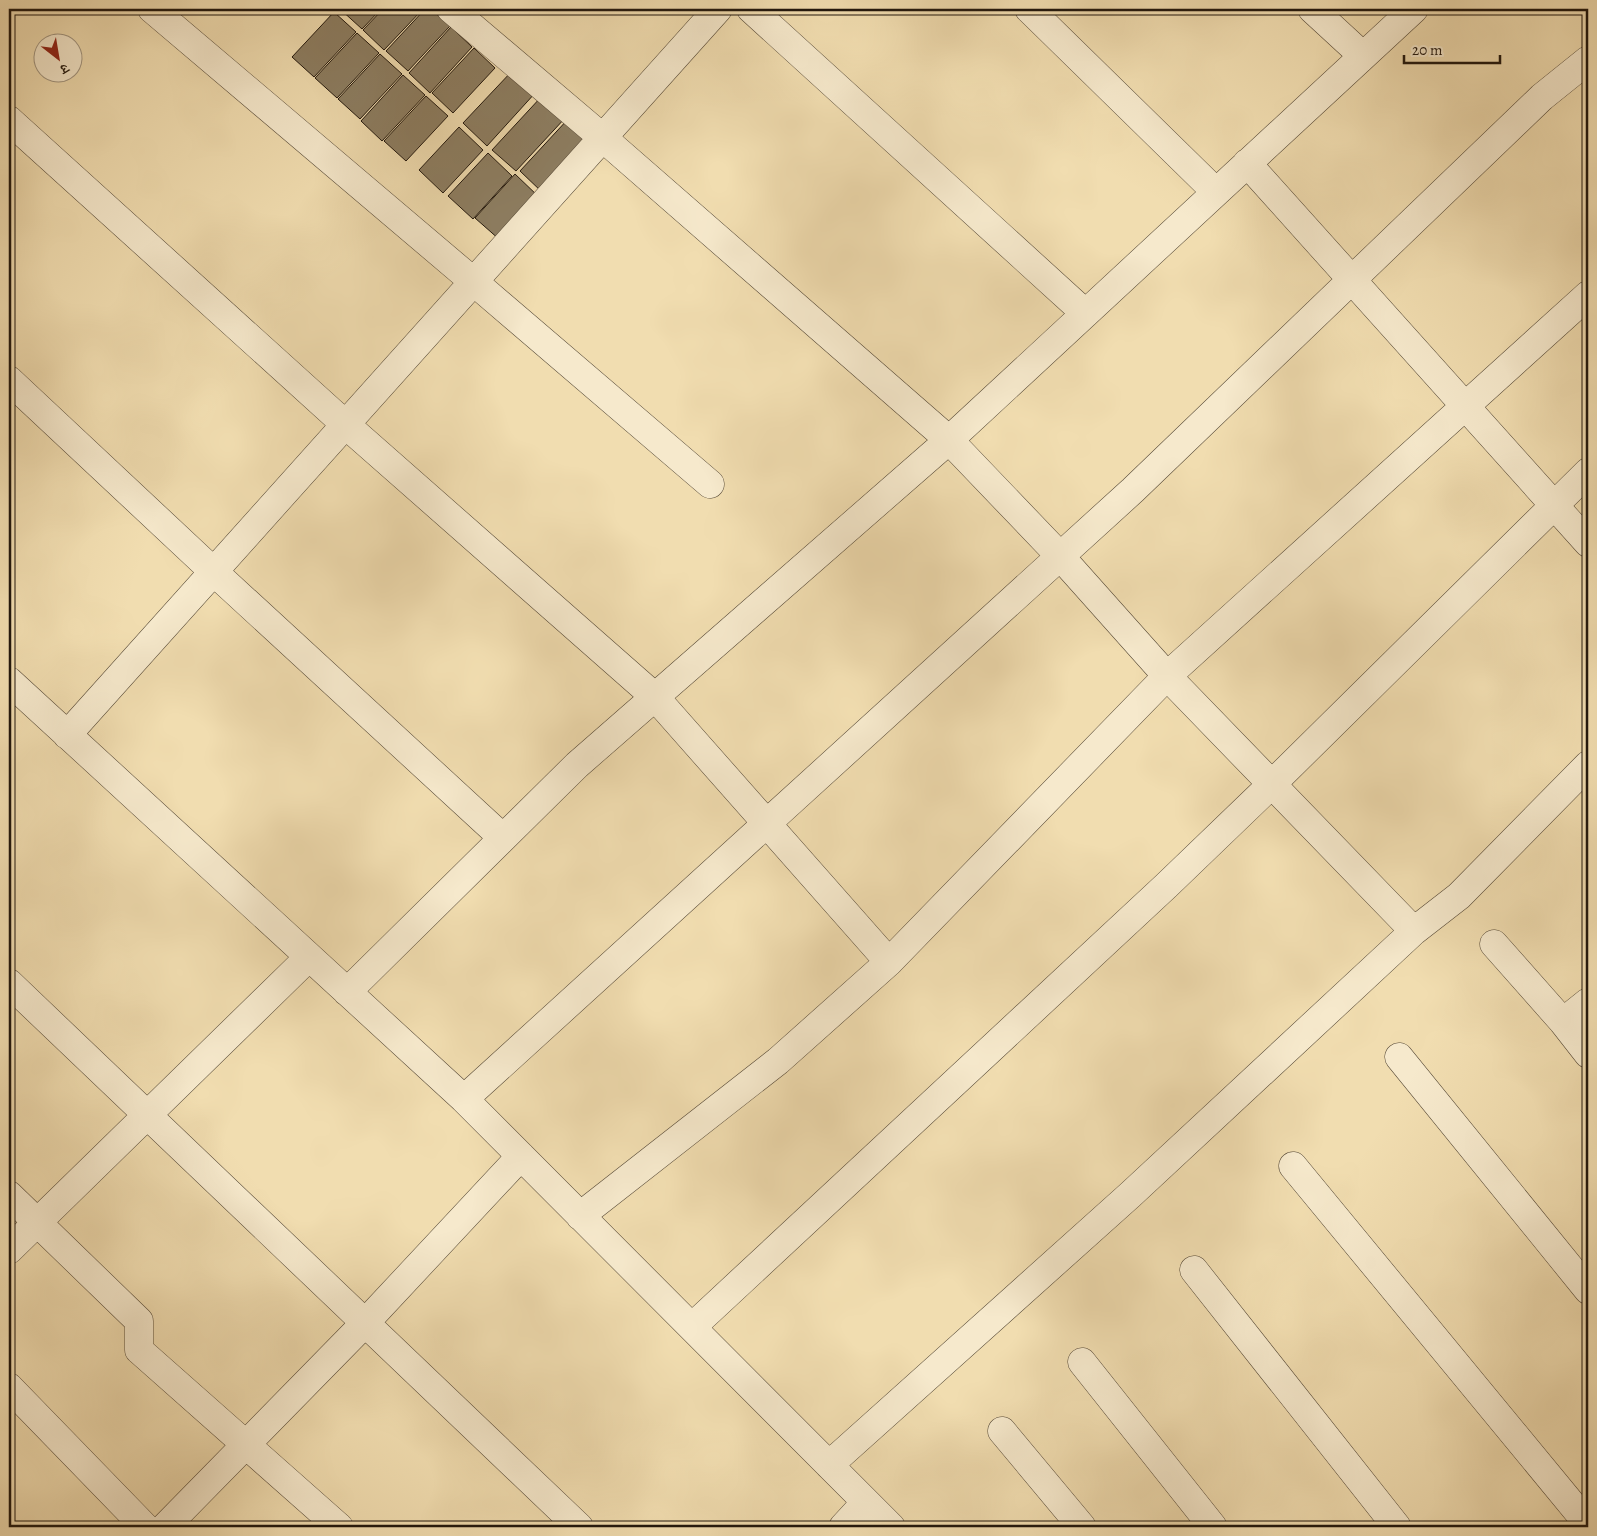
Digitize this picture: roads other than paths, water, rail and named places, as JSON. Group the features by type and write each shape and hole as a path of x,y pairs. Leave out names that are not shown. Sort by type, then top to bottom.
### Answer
{"street":[{"path":"152,9 710,484"},
{"path":"451,9 603,138 949,440 1060,556 1167,676 1414,931"},
{"path":"67,735 718,9"},
{"path":"751,9 1085,313"},
{"path":"1029,9 1216,192"},
{"path":"1312,9 1363,56"},
{"path":"348,992 577,765 949,440 1414,9"},
{"path":"464,1099 1133,490 1542,97 1588,60"},
{"path":"9,120 346,425 655,698 889,962"},
{"path":"1248,163 1588,543"},
{"path":"580,1216 778,1061 889,962 1167,676 1588,295"},
{"path":"9,380 214,572 504,838"},
{"path":"692,1327 1160,891 1272,784 1588,472"},
{"path":"11,688 67,735 464,1099 891,1527"},
{"path":"829,1465 1130,1196 1414,931 1459,896 1588,765"},
{"path":"1494,944 1563,1022 1588,1054"},
{"path":"9,1250 146,1114 309,957"},
{"path":"9,983 579,1527"},
{"path":"1563,1022 1588,1002"},
{"path":"1399,1057 1588,1290"},
{"path":"165,1527 365,1323 521,1156"},
{"path":"1293,1166 1588,1524"},
{"path":"9,1195 138,1322 139,1350 339,1527"},
{"path":"1194,1270 1397,1527"},
{"path":"1082,1362 1213,1527"},
{"path":"9,1387 145,1527"},
{"path":"1002,1431 1082,1527"},
{"path":"843,1527 866,1502"}]}
